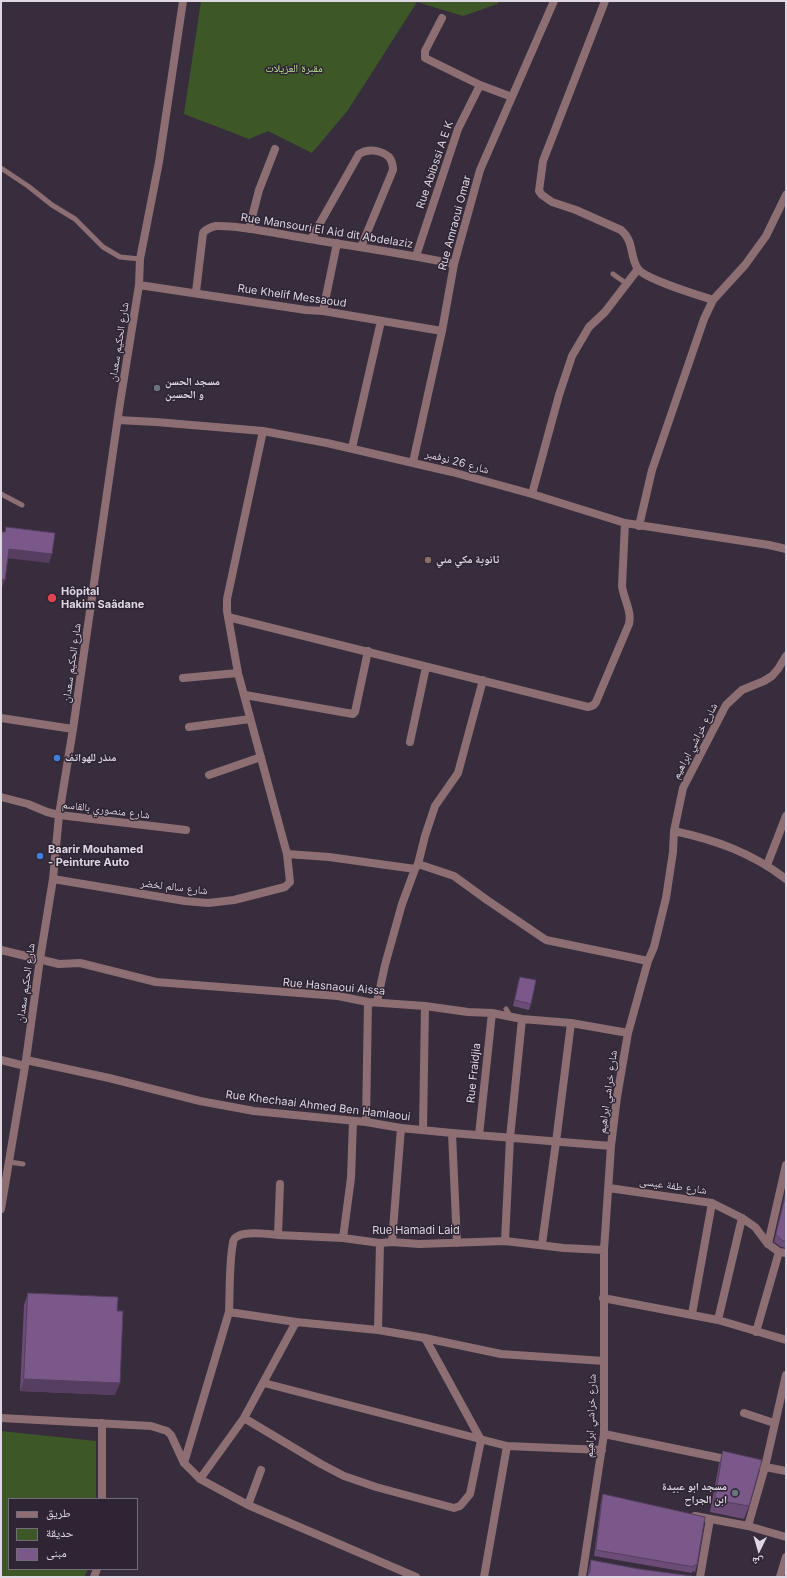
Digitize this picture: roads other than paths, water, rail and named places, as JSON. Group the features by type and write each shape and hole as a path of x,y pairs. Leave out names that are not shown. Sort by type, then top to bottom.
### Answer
{"street":[{"name":"شارع الحكيم سعدان","path":"1,1209 3,1183 9,1162 26,1063 40,959 53,879 59,815 139,285 140,260 159,162 183,1"},
{"name":"Rue Amraoui Omar","path":"413,462 442,332 454,264 480,170 554,1"},
{"path":"605,1 543,161 540,190 542,195 552,202 576,210 621,230 626,234 630,240 635,263 638,269 645,275 686,292 712,300"},
{"path":"442,18 425,51 424,57 433,63 512,97"},
{"name":"Rue Abibssi A E K","path":"416,256 458,129 480,84"},
{"path":"249,230 259,190 275,149"},
{"path":"311,239 359,154 364,150 371,150 389,157 393,170 361,246"},
{"path":"639,526 652,470 712,300 745,265 766,236 785,198"},
{"name":"Rue Mansouri El Aid dit Abdelaziz","path":"196,292 202,238 206,230 215,226 361,246 454,264"},
{"path":"323,311 337,243"},
{"path":"532,494 559,395 572,356 589,327 605,312 638,269"},
{"name":"Rue Khelif Messaoud","path":"139,285 196,292 306,310 323,311 442,332"},
{"path":"352,448 381,321"},
{"name":"شارع 26 نوفمبر","path":"118,420 263,431 352,448 413,462 532,494 625,523 769,545 786,549"},
{"path":"263,431 228,599 228,617 238,673 287,854 416,866 454,876 486,900 546,940 648,962"},
{"path":"228,617 588,707 594,705 631,618 630,611 623,595 622,586 625,523"},
{"path":"245,695 353,714 355,712 368,651"},
{"name":"شارع خراشي ابراهيم","path":"582,1577 588,1561 600,1495 604,1434 604,1250 611,1146 617,1097 628,1033 648,962 654,947 666,898 673,852 674,831 683,788 726,705 742,690 772,676 786,656"},
{"path":"410,742 426,667"},
{"path":"183,678 238,673"},
{"path":"378,1002 384,966 402,904 435,806 458,773 483,680"},
{"path":"1,718 73,729"},
{"path":"189,727 250,719"},
{"path":"209,775 261,757"},
{"name":"شارع منصوري بالقاسم","path":"1,797 28,804 59,815 186,830"},
{"path":"767,865 784,825 786,816"},
{"path":"674,831 711,840 767,865 786,879"},
{"name":"شارع سالم لخضر","path":"53,879 185,901 208,903 234,900 285,887 290,882 287,854"},
{"name":"Rue Hasnaoui Aissa","path":"1,950 59,964 80,963 156,982 338,996 368,1002 425,1006 468,1012 492,1013 522,1019 571,1023 628,1033"},
{"path":"366,1122 368,1002"},
{"path":"423,1130 425,1006"},
{"name":"Rue Fraidjia","path":"479,1134 492,1013"},
{"path":"505,1241 510,1138 522,1019"},
{"path":"542,1244 571,1023"},
{"name":"Rue Khechaai Ahmed Ben Hamlaoui","path":"1,1060 110,1078 200,1101 254,1111 366,1122 401,1128 611,1146"},
{"path":"343,1238 351,1178 353,1121"},
{"path":"392,1242 401,1128"},
{"path":"452,1133 457,1243"},
{"path":"768,1244 786,1165"},
{"path":"278,1235 280,1184"},
{"name":"شارع طفة عيسى","path":"609,1188 712,1203 742,1218 755,1227 768,1244 782,1253"},
{"path":"692,1314 712,1203"},
{"path":"718,1320 742,1218"},
{"name":"Rue Hamadi Laid","path":"184,1463 230,1312 233,1241 239,1235 343,1238 380,1243 392,1242 419,1244 505,1241 542,1244 564,1248 604,1250"},
{"path":"378,1330 380,1243"},
{"path":"756,1332 782,1253"},
{"path":"603,1298 692,1314 786,1340"},
{"path":"230,1312 296,1322 378,1330 501,1354 604,1361"},
{"path":"200,1479 244,1418 296,1322"},
{"path":"244,1418 344,1476 376,1487 454,1508 460,1506 470,1494 481,1440 425,1338"},
{"path":"748,1526 765,1467 786,1375"},
{"path":"264,1383 507,1446 602,1450"},
{"path":"744,1413 774,1423"},
{"path":"1,1418 151,1426 167,1431 171,1435 184,1463 200,1479 248,1505 416,1577"},
{"path":"102,1423 102,1498"},
{"path":"604,1434 786,1472"},
{"path":"484,1577 507,1446"},
{"path":"248,1505 261,1470"},
{"path":"687,1514 748,1526 786,1537"},
{"path":"700,1577 710,1519"},
{"path":"780,1577 786,1557"}],"lane":[{"path":"1,168 28,186 52,205 75,219 103,247 120,257 140,260"},
{"path":"613,274 627,284"},
{"path":"1,494 22,505"},
{"path":"506,1009 511,1017"},
{"path":"9,1162 23,1164"}],"place":[{"name":"مسجد الحسن و الحسين","path":"157,388"},
{"name":"ثانوية مكي مني","path":"428,560"},
{"name":"Hôpital Hakim Saâdane","path":"52,598"},
{"name":"منذر للهواتف","path":"57,758"},
{"name":"Baarir Mouhamed - Peinture Auto","path":"40,856"},
{"name":"مسجد ابو عبيدة ابن الجراح","path":"735,1493"}],"park label":[{"name":"مقبرة العزيلات","path":"294,69"}]}
